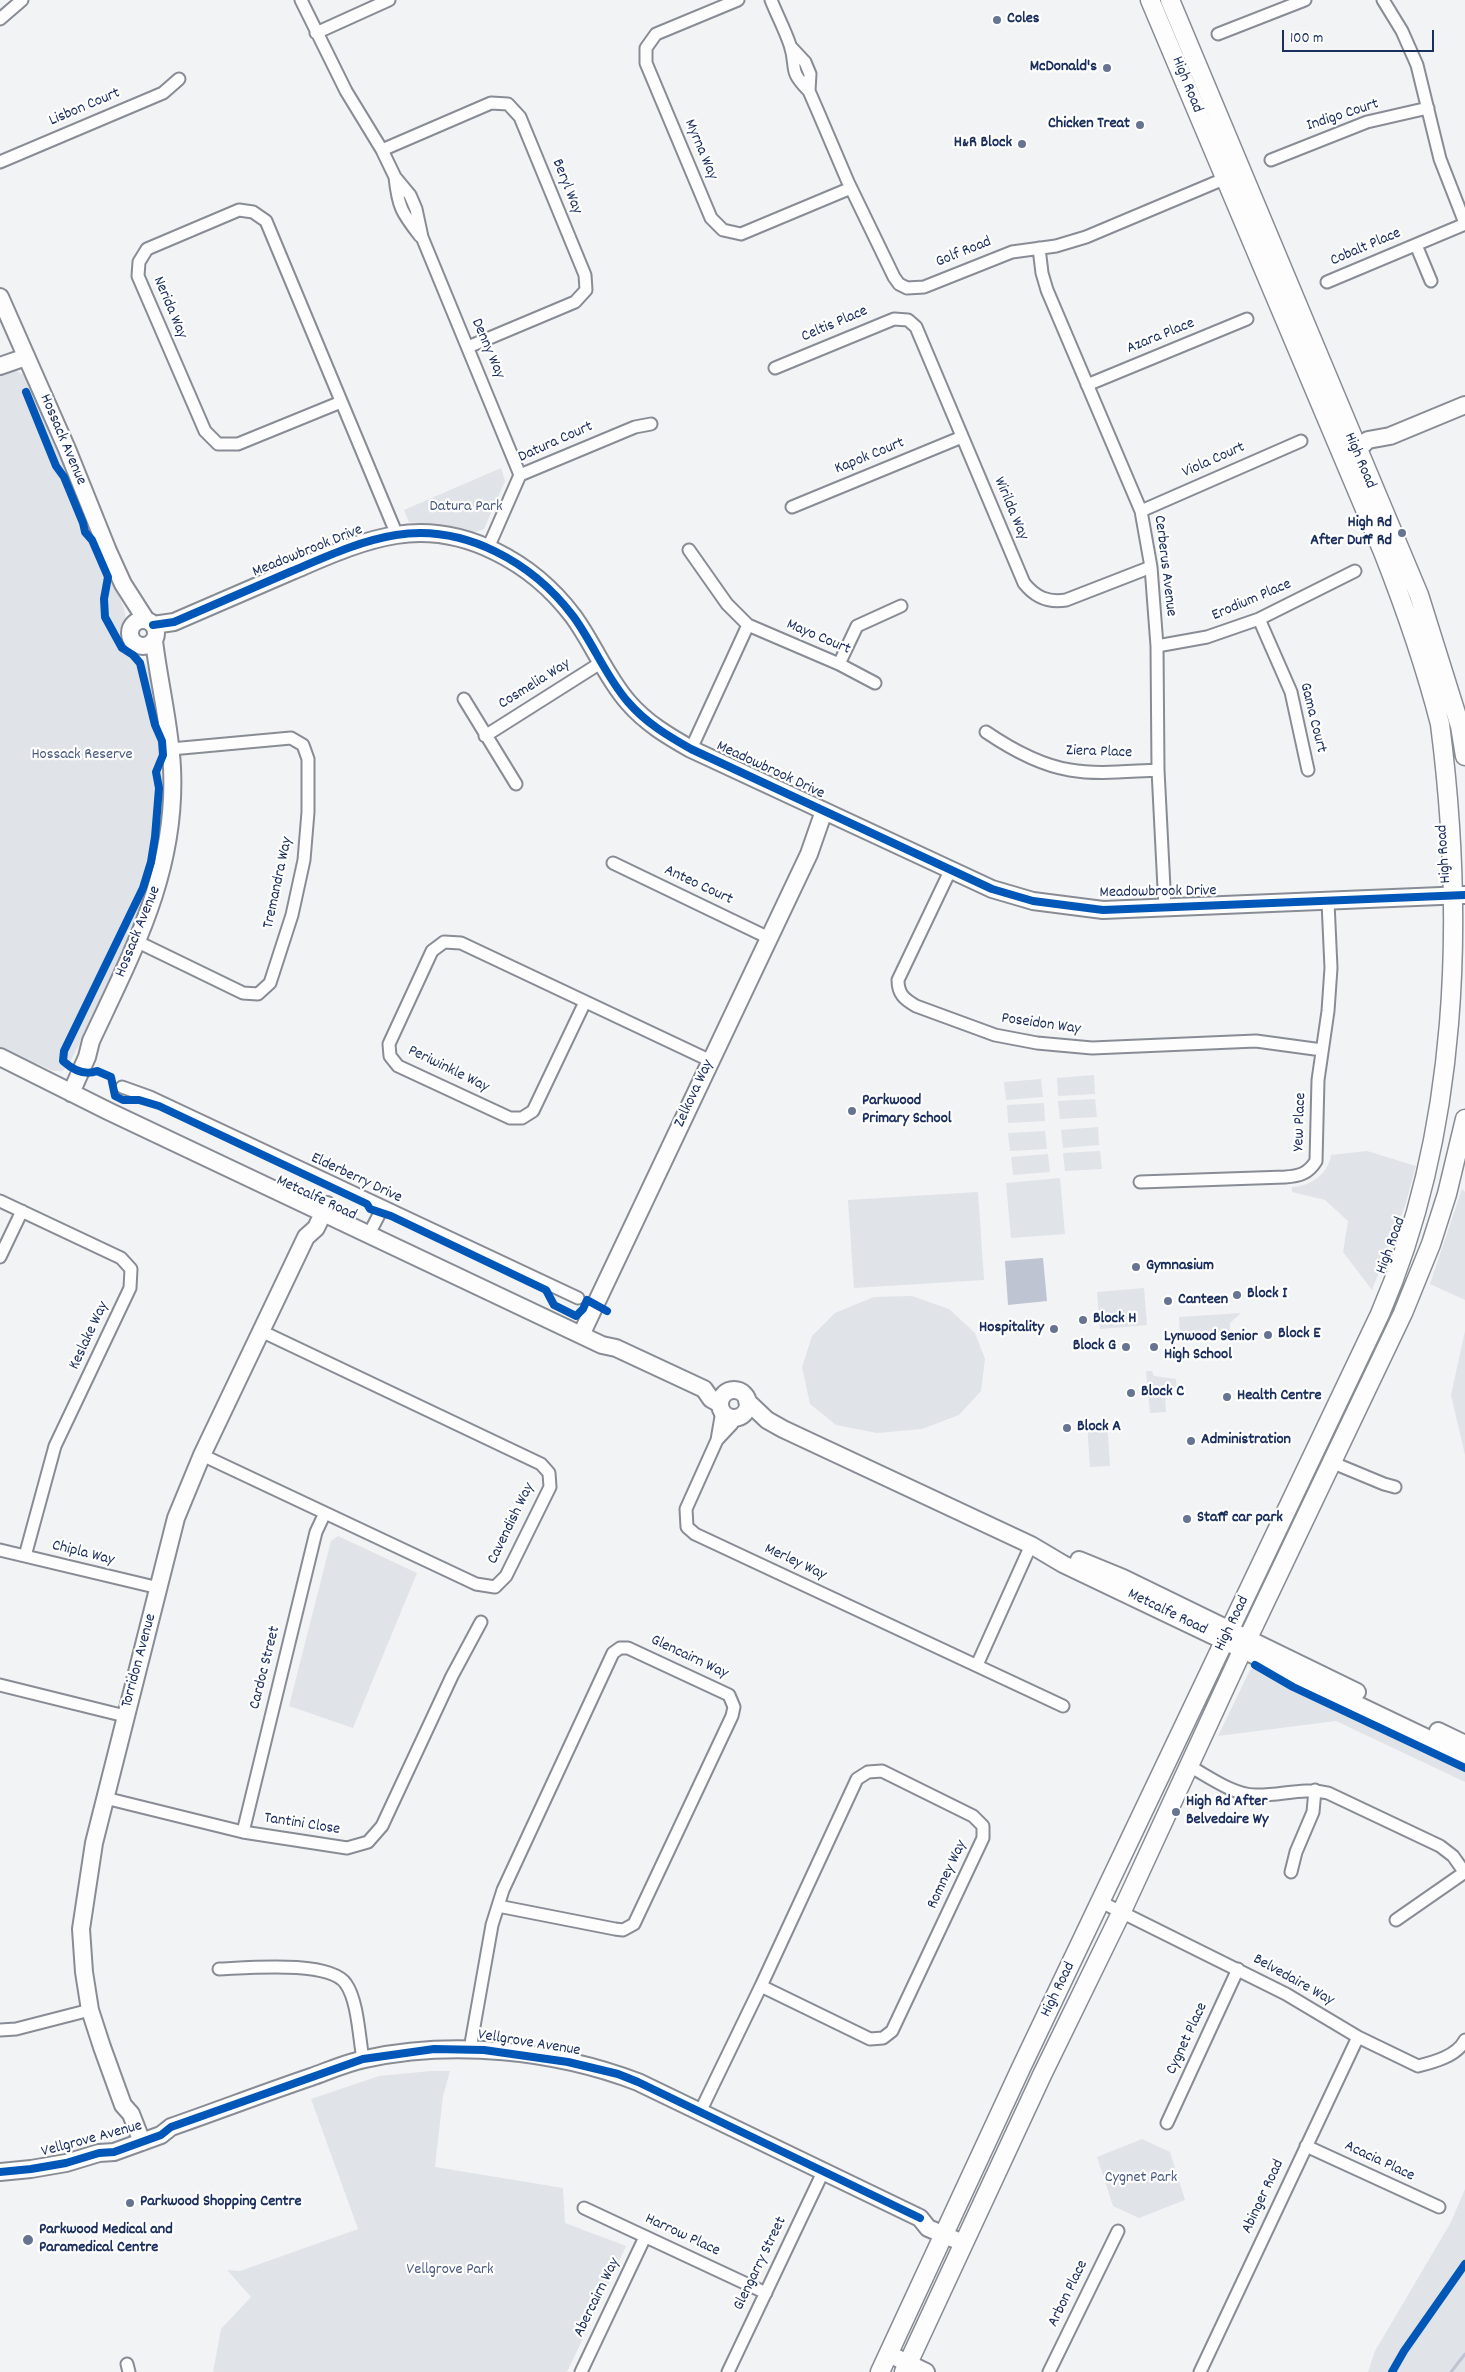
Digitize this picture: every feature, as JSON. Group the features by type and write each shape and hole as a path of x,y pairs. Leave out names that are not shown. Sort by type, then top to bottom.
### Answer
{"main road":[{"name":"High Road","path":"880,2372 945,2230 1102,1902 1402,1264 1419,1213 1445,1114 1454,1053 1462,974 1463,895 1461,854 1455,805 1441,726 1426,670 1402,601 1356,489 1150,0"},
{"name":"High Road","path":"1170,0 1420,595 1460,726 1465,756"},
{"name":"High Road","path":"906,2368 965,2239 1122,1912 1245,1644 1403,1313 1447,1194 1465,1119"}],"street":[{"path":"0,19 22,0"},
{"name":"Denny Way","path":"301,0 346,91 382,150 395,177 410,195 416,209 422,237 520,475"},
{"path":"316,33 389,0"},
{"name":"Myrna Way","path":"738,0 656,34 646,48 646,63 711,218 722,230 741,234 851,188"},
{"name":"Golf Road","path":"771,0 791,47 805,62 810,74 810,91 851,188 894,277 899,284 907,288 924,287 1012,252 1086,237 1241,172"},
{"path":"1218,34 1305,0"},
{"path":"1383,0 1402,31 1418,65 1440,159 1465,223"},
{"name":"Lisbon Court","path":"0,162 163,93 179,79"},
{"name":"Beryl Way","path":"382,150 491,103 508,104 520,118 585,275 586,290 575,302 468,347"},
{"name":"Indigo Court","path":"1270,160 1367,122 1428,108"},
{"name":"Nerida Way","path":"341,402 238,444 218,444 204,430 138,276 139,262 147,249 239,210 254,212 266,221 397,535"},
{"name":"Cobalt Place","path":"1327,282 1465,223"},
{"name":"Cobalt Place","path":"1416,245 1430,281"},
{"name":"Cerberus Avenue","path":"1039,248 1042,273 1047,290 1141,511 1151,567 1156,646 1158,770 1165,908"},
{"name":"Hossack Avenue","path":"0,297 67,449 122,584 147,632 163,694 171,749 173,790 168,842 158,886 138,942 90,1041 80,1052 68,1087"},
{"name":"Celtis Place","path":"775,368 894,318 908,320"},
{"name":"Azara Place","path":"1087,385 1248,319"},
{"name":"Wirilda Way","path":"908,320 916,327 1024,583 1032,594 1056,602 1066,600 1151,567"},
{"path":"0,366 26,356"},
{"path":"1330,427 1358,449 1373,450 1390,436 1465,405"},
{"name":"Datura Court","path":"488,548 520,475 634,427 652,424"},
{"name":"Kapok Court","path":"792,507 962,437"},
{"name":"Viola Court","path":"1141,511 1301,441"},
{"path":"1356,489 1353,471 1358,449"},
{"name":"Meadowbrook Drive","path":"147,632 337,552 397,535 428,535 456,538 488,548 536,576 559,598 577,622 627,701 643,718 661,732 692,749 992,889 1033,901 1103,910 1463,895"},
{"name":"Mayo Court","path":"689,550 727,604 748,625 839,664 875,683"},
{"name":"Erodium Place","path":"1156,646 1207,637 1259,619 1355,571"},
{"path":"839,664 857,626 901,606"},
{"name":"Gama Court","path":"1259,619 1291,692 1308,770"},
{"path":"692,749 748,625"},
{"name":"Cosmelia Way","path":"485,736 602,662"},
{"path":"464,699 516,784"},
{"name":"Ziera Place","path":"986,732 1008,746 1040,761 1071,770 1158,770"},
{"name":"Tremandra Way","path":"138,942 243,993 258,994 270,983 292,915 304,860 308,812 308,759 303,745 291,738 171,749"},
{"name":"Zelkova Way","path":"583,1331 809,854 821,837 828,813"},
{"name":"Anteo Court","path":"613,863 769,938"},
{"name":"Poseidon Way","path":"950,871 898,980 898,991 905,1000 916,1006 995,1035 1092,1048 1256,1041 1322,1050"},
{"name":"Yew Place","path":"1140,1182 1285,1177 1302,1175 1312,1169 1316,1161 1316,1116 1331,968 1328,902"},
{"name":"Periwinkle Way","path":"585,1002 533,1112 522,1118 510,1118 398,1066 390,1056 389,1044 432,951 444,942 461,942 711,1061"},
{"name":"Metcalfe Road","path":"5,1060 68,1087 371,1230 583,1331 602,1344 616,1348 704,1389 714,1389 728,1408 768,1420 1031,1545 1063,1564 1465,1744"},
{"name":"Elderberry Drive","path":"122,1087 150,1097 578,1298"},
{"name":"Keslake Way","path":"0,1201 121,1258 132,1269 130,1288 55,1446 25,1556"},
{"name":"Torridon Avenue","path":"135,2140 122,2116 123,2105 90,2010 84,1972 81,1929 94,1843 176,1518 202,1455 306,1237 306,1222 320,1206"},
{"name":"Elderberry Drive","path":"371,1230 383,1206"},
{"path":"0,1257 22,1211"},
{"name":"Cavendish Way","path":"202,1455 476,1584 495,1587 506,1576 550,1487 550,1473 541,1464 261,1331"},
{"name":"Metcalfe Road","path":"728,1408 739,1392 768,1420"},
{"name":"Merley Way","path":"728,1408 717,1440 686,1509 686,1527 695,1534 1063,1706"},
{"path":"1331,1462 1395,1487"},
{"name":"Cardoc Street","path":"243,1832 316,1532 325,1513"},
{"path":"977,1666 1031,1545"},
{"name":"Chipla Way","path":"0,1550 159,1588"},
{"name":"Tantini Close","path":"105,1798 243,1832 347,1848 368,1842 382,1826 452,1676 481,1622"},
{"name":"Metcalfe Road","path":"1245,1644 1465,1756"},
{"name":"Glencairn Way","path":"470,2049 492,1925 503,1890 608,1662 615,1651 620,1648 628,1648 729,1696 734,1706 732,1716 634,1924 623,1930 615,1929 498,1906"},
{"path":"0,1685 125,1716"},
{"path":"1188,1766 1245,1794 1256,1796 1315,1790 1328,1793 1440,1846 1453,1856 1465,1873 1396,1920"},
{"name":"Romney Way","path":"700,2112 857,1779 868,1772 882,1771 973,1816 983,1826 983,1838 892,2032 883,2038 870,2039 761,1986"},
{"path":"1291,1872 1296,1852 1313,1812 1315,1790"},
{"name":"Belvedaire Way","path":"1102,1902 1238,1969 1286,1994 1358,2037 1418,2066 1441,2060 1463,2044 1465,2040"},
{"path":"219,1969 282,1966 334,1974 346,1983 352,1996 363,2059"},
{"name":"Cygnet Place","path":"1167,2123 1238,1969"},
{"path":"0,2030 16,2029 90,2010"},
{"name":"Abinger Road","path":"1200,2372 1358,2037"},
{"name":"Vellgrove Avenue","path":"0,2172 66,2163 99,2153 114,2152 135,2140 161,2135 171,2128 363,2059 403,2052 470,2049 568,2062 618,2074 824,2170 920,2218 928,2228 945,2230 965,2239"},
{"name":"Acacia Place","path":"1306,2146 1438,2207"},
{"name":"Glengarry Street","path":"728,2372 824,2170"},
{"name":"Harrow Place","path":"584,2208 766,2293"},
{"name":"Arbon Place","path":"1049,2372 1118,2231"},
{"name":"Abercairn Way","path":"581,2372 645,2237"},
{"path":"889,2354 906,2368 926,2372"}],"green space":[{"name":"Hossack Reserve","path":"17,371 27,377 92,523 124,609 127,624 120,635 126,648 141,658 150,673 156,690 159,708 164,757 163,804 156,849 145,894 111,980 68,1066 62,1071 53,1071 35,1063 11,1061 0,1055 0,372"},
{"name":"Datura Park","path":"501,468 505,481 484,529 473,533 444,526 409,522 404,510"},
{"path":"1094,1075 1095,1094 1058,1096 1057,1078"},
{"path":"1041,1079 1043,1097 1006,1100 1004,1082"},
{"path":"1095,1099 1097,1117 1060,1119 1058,1101"},
{"path":"1044,1103 1045,1121 1008,1123 1007,1105"},
{"path":"1098,1127 1099,1145 1063,1148 1061,1130"},
{"path":"1045,1131 1047,1149 1010,1151 1008,1133"},
{"path":"1100,1151 1102,1169 1065,1171 1063,1153"},
{"path":"1367,1151 1416,1166 1405,1206 1372,1290 1343,1252 1348,1221 1325,1200 1292,1192 1292,1187 1311,1182 1322,1174 1331,1155"},
{"path":"1048,1154 1050,1172 1013,1175 1011,1157"},
{"path":"1060,1178 1065,1234 1011,1238 1006,1183"},
{"path":"1462,1189 1465,1192 1465,1300 1430,1284"},
{"path":"978,1192 984,1280 854,1288 848,1200"},
{"path":"1144,1288 1147,1325 1100,1329 1097,1292"},
{"path":"912,1296 949,1309 975,1333 985,1359 981,1391 959,1415 922,1429 877,1433 836,1425 810,1404 802,1367 812,1336 835,1313 874,1297"},
{"path":"1241,1313 1230,1323 1229,1337 1180,1340 1179,1317"},
{"path":"1465,1331 1465,1455 1451,1395"},
{"path":"1146,1371 1152,1371 1154,1376 1176,1379 1177,1395 1165,1396 1166,1412 1150,1413"},
{"path":"1107,1420 1110,1466 1090,1467 1087,1422"},
{"path":"338,1536 417,1573 353,1728 289,1706 331,1541"},
{"path":"1256,1668 1292,1688 1465,1770 1465,1782 1336,1721 1218,1736 1250,1670"},
{"name":"Vellgrove Park","path":"450,2071 443,2096 435,2167 563,2188 565,2223 626,2246 567,2372 213,2372 221,2329 251,2297 227,2270 240,2271 358,2229 311,2099 379,2076"},
{"name":"Cygnet Park","path":"1142,2139 1170,2152 1185,2200 1139,2218 1113,2206 1097,2157"},
{"path":"1465,2189 1465,2372 1368,2372 1375,2351 1451,2222"}],"shaded area":[{"path":"1043,1258 1047,1301 1008,1305 1005,1261"}],"waterway":[{"path":"1451,2372 1465,2354"}],"cycle path":[{"path":"26,392 56,466 64,477 85,532 92,540 108,577 104,599 105,617 122,648 133,655 140,663 155,725 162,741 163,755 156,772 159,788 155,837 151,862 143,888 64,1051 63,1061 79,1071 88,1073 97,1071 111,1077 115,1096 123,1100 139,1100 159,1106 367,1204 370,1209 391,1216 546,1290 554,1305 576,1316 583,1309 587,1300 607,1311"},
{"path":"153,625 174,622 330,555 369,541 396,535 422,533 447,536 472,542 495,552 518,564 538,579 573,616 613,682 628,702 650,723 666,734 691,749 992,889 1033,901 1103,910 1465,895"},
{"path":"1255,1665 1293,1687 1465,1768"},
{"path":"0,2172 66,2163 99,2153 114,2152 161,2135 171,2127 363,2059 434,2049 484,2050 568,2062 618,2074 920,2218"},
{"path":"1392,2372 1404,2351 1465,2264"}],"place":[{"name":"Coles","path":"997,20"},
{"name":"McDonald's","path":"1107,68"},
{"name":"Chicken Treat","path":"1140,125"},
{"name":"H&R Block","path":"1022,144"},
{"name":"High Rd After Duff Rd","path":"1402,533"},
{"name":"Parkwood Primary School","path":"852,1111"},
{"name":"Gymnasium","path":"1136,1267"},
{"name":"Block I","path":"1237,1295"},
{"name":"Canteen","path":"1168,1301"},
{"name":"Block H","path":"1083,1320"},
{"name":"Hospitality","path":"1054,1329"},
{"name":"Block E","path":"1268,1335"},
{"name":"Block G","path":"1126,1347"},
{"name":"Lynwood Senior High School","path":"1154,1347"},
{"name":"Block C","path":"1131,1393"},
{"name":"Health Centre","path":"1227,1397"},
{"name":"Block A","path":"1067,1428"},
{"name":"Administration","path":"1191,1441"},
{"name":"Staff car park","path":"1187,1519"},
{"name":"High Rd After Belvedaire Wy","path":"1176,1812"},
{"name":"Parkwood Shopping Centre","path":"130,2203"},
{"name":"Parkwood Medical and Paramedical Centre","path":"28,2240"}]}
